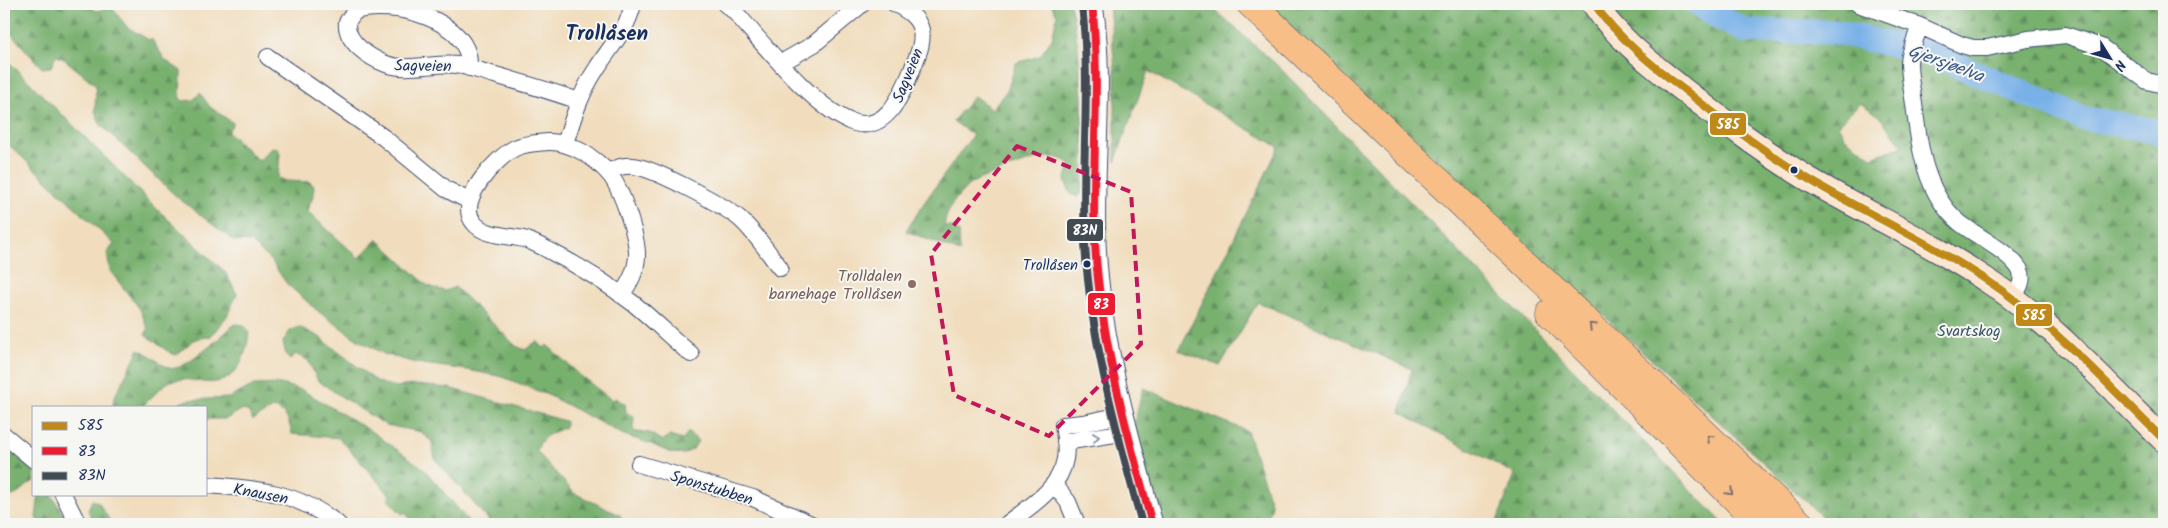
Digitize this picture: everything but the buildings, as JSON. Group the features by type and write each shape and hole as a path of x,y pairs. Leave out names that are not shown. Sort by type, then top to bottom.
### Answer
{"highway":[{"path":"1234,4 1634,395 1761,524"},
{"path":"1251,4 1800,524"}],"main road":[{"path":"1594,4 1610,24 1638,52 1733,128 1808,178 1946,254 2013,298 2076,352 2164,440"}],"street":[{"path":"565,144 579,101 597,67 623,32 633,4"},
{"name":"Sagveien","path":"725,4 734,11 781,63 826,106 849,121 864,124 884,118 892,110 900,98 916,59 922,37 916,19 895,4"},
{"path":"781,63 814,44 862,4"},
{"path":"1092,4 1097,70 1095,217 1097,267 1106,336 1125,423 1152,524"},
{"path":"1858,4 1917,33 1973,48 1987,48 2028,39 2066,35 2101,47 2147,80 2164,85"},
{"name":"Sagveien","path":"469,68 468,54 464,44 446,25 432,17 415,11 373,8 355,11 347,22 349,33 356,44 386,64 401,66 449,65 469,68 579,101"},
{"path":"1917,33 1909,60 1919,147 1932,184 1944,206 1959,222 1999,251 2020,271 2022,278 2020,286 2013,298"},
{"path":"268,57 383,137 446,190 469,201"},
{"path":"621,295 634,276 637,249 631,223 616,185 608,173 581,152 565,144 539,143 515,148 494,165 469,201 468,208 471,218 482,229 528,240 550,251 621,295 691,354"},
{"path":"608,173 627,166 643,168 725,208 744,223 780,268"},
{"path":"1007,524 1032,505 1054,484 1065,460 1064,425 1125,423"},
{"path":"1065,442 1125,423"},
{"path":"4,435 32,458"},
{"name":"Sponstubben","path":"639,464 753,498 811,524"},
{"path":"1054,484 1068,502 1078,524"},
{"name":"Knausen","path":"208,485 254,488 286,496 315,508 338,524"},
{"path":"66,496 78,524"}],"highlighted area":[{"path":"1017,146 1131,192 1141,344 1049,436 954,395 931,254"}],"green space":[{"path":"4,4 88,4 96,11 106,6 113,9 127,27 149,40 151,38 165,60 181,71 180,98 183,101 193,100 200,93 210,107 233,123 228,132 259,161 272,147 277,148 280,153 278,178 287,181 310,182 314,186 313,196 307,211 359,258 377,239 428,286 445,291 455,287 516,346 525,350 537,341 544,348 547,345 581,376 613,401 615,398 625,404 626,412 634,417 633,429 636,432 650,433 662,441 669,436 683,440 688,432 698,441 693,449 684,454 671,453 624,435 550,396 503,377 416,363 384,354 358,340 319,312 287,284 272,262 251,242 234,241 177,197 100,124 95,111 96,85 64,59 56,56 51,67 42,68 4,26"},
{"path":"1051,4 1070,4 1076,35 1081,81 1084,145 1084,170 1081,194 1077,197 1071,194 1065,181 1070,164 1057,158 1043,158 983,178 969,185 960,194 949,210 944,227 954,227 959,232 960,252 906,231 973,135 953,121 974,96 992,109 1008,89 1016,63 1040,56 1052,39 1057,15"},
{"path":"1109,4 1208,4 1278,66 1724,524 1496,524 1515,474 1400,412 1412,369 1258,302 1220,366 1179,350 1279,147 1148,71 1115,162 1115,69"},
{"name":"Svartskog","path":"1265,4 2164,4 2164,524 1830,524","holes":["1860,103 1877,114 1903,146 1872,157 1845,138 1838,125"]},
{"path":"4,57 159,211 225,272 237,294 227,316 211,336 195,339 176,355 145,335 148,329 140,309 110,271 107,253 114,244 4,140"},
{"path":"235,324 244,325 249,332 242,361 231,375 223,380 203,382 183,379 175,380 168,382 143,406 113,406 114,398 139,349 165,366 175,368 184,365"},
{"path":"299,327 318,336 377,382 395,387 415,385 449,388 565,421 565,427 544,438 537,452 574,493 620,515 624,524 492,524 435,459 432,442 421,432 386,425 318,381 308,360 295,354 290,360 286,355 283,342 290,331"},
{"path":"280,384 302,390 369,430 423,468 471,524 412,524 406,512 402,514 388,500 391,496 339,438 292,434 287,418 273,408 253,420 248,411 241,410 226,419 208,419 208,406 173,406 188,400 229,398 254,385"},
{"path":"1143,388 1247,431 1272,506 1266,524 1157,524 1132,433"},
{"path":"4,447 32,469 32,482 18,493 4,498"},
{"path":"39,496 52,496 69,524 40,524 36,518"},
{"path":"92,500 98,502 112,524 94,524 88,510"}],"waterway":[{"name":"Gjersjøelva","path":"1698,4 1745,31 1835,32 1927,52 2082,118 2151,130 2164,135"}],"transit line":[{"name":"83","path":"1092,4 1096,64 1094,212 1102,314 1116,385 1152,524"},
{"name":"585","path":"1594,4 1614,29 1649,62 1762,149 1810,180 1924,242 2015,300 2081,357 2164,440"},
{"name":"83N","path":"1082,5 1086,65 1084,213 1092,314 1106,385 1142,524"}],"place":[{"name":"Trollåsen","path":"1087,264"},
{"name":"Trolldalen barnehage Trollåsen","path":"912,284"}],"district":[{"name":"Trollåsen","path":"607,33"}]}
